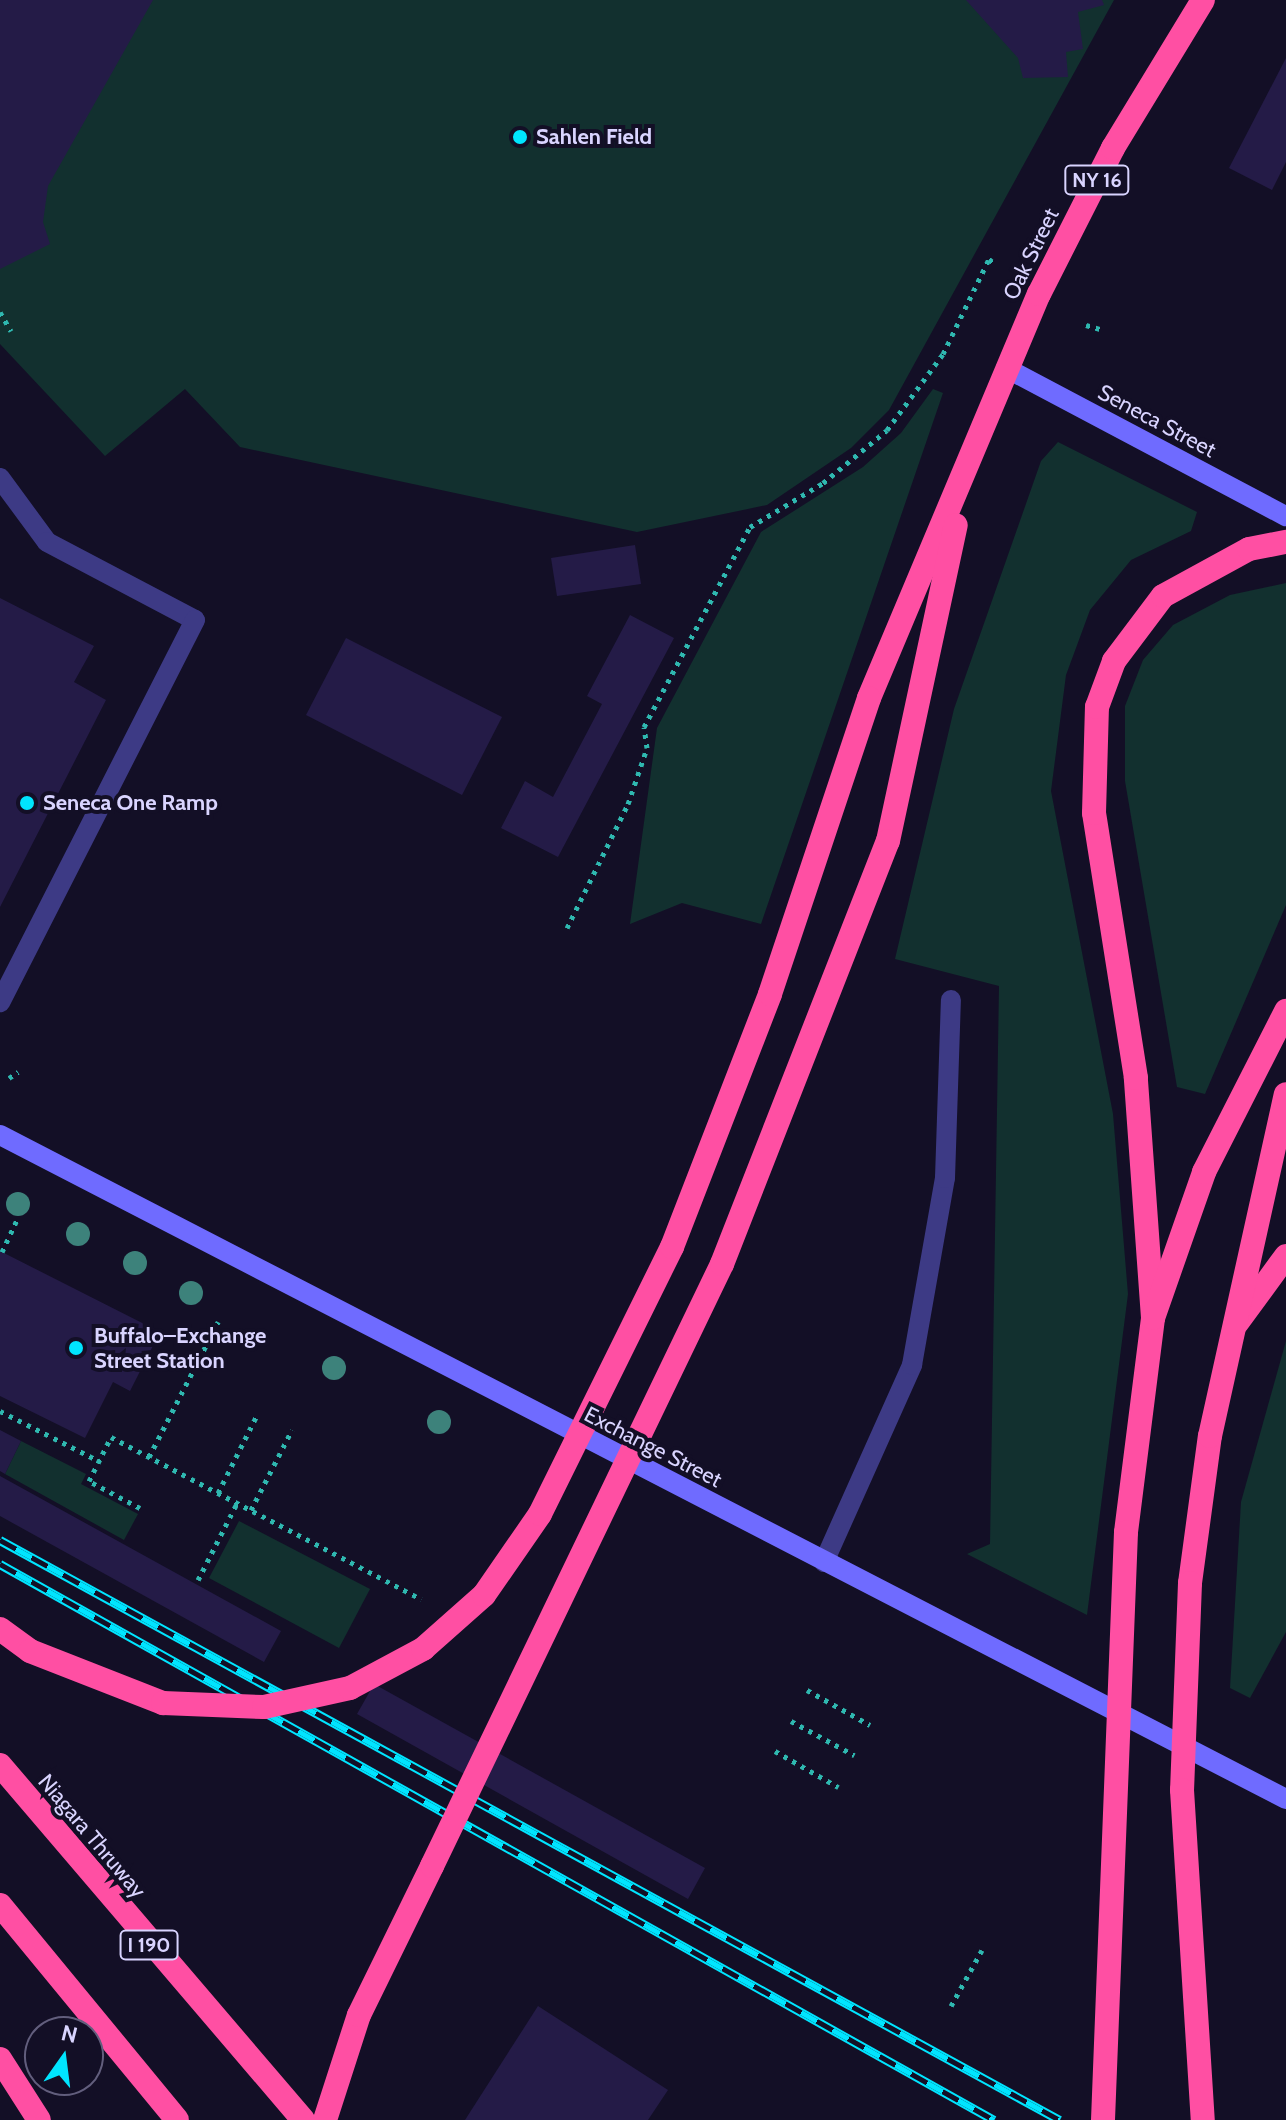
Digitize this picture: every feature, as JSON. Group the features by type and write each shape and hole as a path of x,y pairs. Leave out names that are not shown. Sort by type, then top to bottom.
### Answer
{"highway":[{"name":"Oak Street","path":"967,472 1006,368 1113,148 1203,0"},
{"path":"0,1629 43,1657 163,1703 264,1707 350,1688 423,1649 484,1595 540,1514 672,1247 765,1008 869,698 967,472"},
{"path":"325,2120 359,2015 746,1209 888,841 967,472"},
{"path":"1103,2120 1126,1532 1153,1318 1136,1078 1094,813 1097,707 1114,661 1163,596 1249,549 1286,542"},
{"path":"1153,1318 1204,1172 1286,1011"},
{"path":"1203,2120 1182,1790 1190,1583 1231,1331 1286,1094"},
{"path":"1231,1331 1286,1256"},
{"name":"Niagara Thruway","path":"0,1765 303,2120"},
{"path":"0,1905 177,2120"},
{"path":"0,2059 39,2120"}],"street":[{"name":"Seneca Street","path":"1006,368 1286,516"},
{"name":"Exchange Street","path":"0,1135 1286,1799"}],"lane":[{"path":"0,478 47,542 195,620 0,1002"},
{"path":"824,1562 912,1365 945,1178 951,1000"}],"path":[{"path":"567,928 628,804 647,748 644,727 750,527 823,483 887,430 943,354 989,259 995,264"},
{"path":"0,312 11,331"},
{"path":"1086,325 1100,329"},
{"path":"9,1078 18,1072"},
{"path":"2,1252 18,1218"},
{"path":"149,1457 218,1322"},
{"path":"0,1411 99,1461"},
{"path":"218,1493 258,1413"},
{"path":"251,1510 292,1430"},
{"path":"140,1508 89,1481 111,1437 421,1599"},
{"path":"198,1580 237,1503"},
{"path":"807,1690 870,1725"},
{"path":"791,1721 854,1755"},
{"path":"775,1751 838,1787"},
{"path":"951,2006 982,1950"}],"green space":[{"name":"Sahlen Field","path":"0,0 1114,0 889,410 851,448 767,505 637,532 240,447 185,389 105,456 0,344"},
{"path":"933,389 943,393 761,924 682,903 630,924 657,728 761,532 863,467 901,433"},
{"path":"1058,442 1197,512 1191,531 1131,560 1090,610 1066,675 1051,791 1113,1114 1128,1294 1087,1615 967,1554 990,1544 999,986 895,959 954,709 1041,461"},
{"path":"1286,583 1286,905 1205,1094 1177,1087 1125,781 1125,706 1143,660 1173,625 1230,595"},
{"path":"1286,1341 1286,1632 1250,1698 1230,1688 1241,1502"},
{"path":"21,1441 86,1474 81,1484 138,1514 124,1540 5,1474"},
{"path":"239,1521 370,1589 339,1648 209,1578"}],"building":[{"path":"0,0 153,0 48,186 43,222 50,244 0,269"},
{"path":"966,0 1102,0 1104,5 1078,12 1083,49 1066,52 1068,77 1023,78 1018,58"},
{"path":"1286,58 1286,162 1272,190 1229,168"},
{"path":"635,545 641,584 557,596 551,558"},
{"name":"Seneca One Ramp","path":"0,598 94,646 74,682 106,700 0,907"},
{"path":"630,615 674,638 558,857 501,828 525,781 553,797 602,704 587,696"},
{"path":"346,638 502,717 462,795 306,715"},
{"name":"Buffalo–Exchange Street Station","path":"0,1251 160,1332 130,1391 113,1382 85,1438 0,1396"},
{"path":"0,1430 21,1441 5,1474 0,1471"},
{"path":"0,1476 281,1631 264,1662 0,1516"},
{"path":"374,1684 705,1868 688,1899 357,1714"},
{"path":"538,2006 668,2090 648,2120 465,2120"}],"railway":[{"path":"0,1540 1060,2120"},
{"path":"0,1564 994,2120"}],"place":[{"name":"Sahlen Field","path":"520,137"},
{"name":"Seneca One Ramp","path":"27,803"},
{"name":"Buffalo–Exchange Street Station","path":"76,1348"}]}
